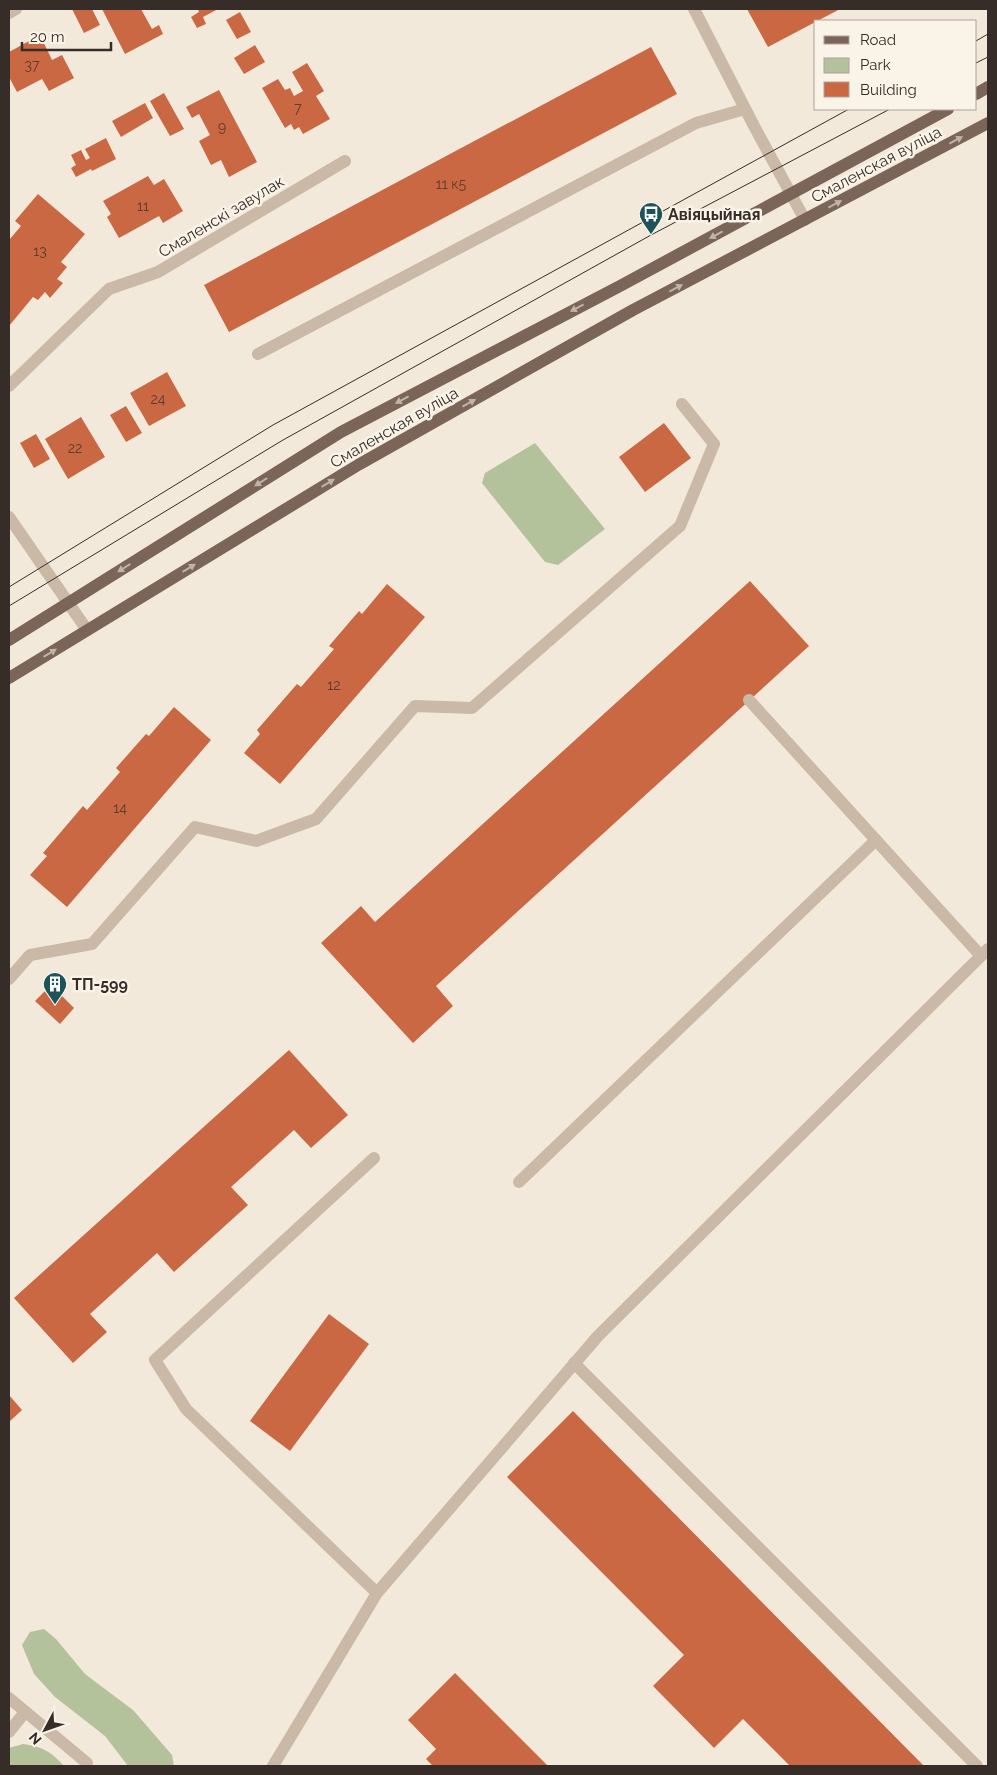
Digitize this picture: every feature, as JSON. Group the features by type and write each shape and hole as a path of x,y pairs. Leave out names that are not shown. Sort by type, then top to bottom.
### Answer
{"main road":[{"path":"977,93 988,87"},
{"name":"Смаленская вуліца","path":"9,640 341,432 620,286 946,110"},
{"name":"Смаленская вуліца","path":"9,678 358,465 633,310 988,123"}],"street":[{"path":"9,13 16,9"},
{"path":"694,9 790,193"},
{"path":"258,354 696,123 745,109"},
{"name":"Смаленскі завулак","path":"9,386 109,289 158,272 345,161"},
{"name":"Смаленская вуліца","path":"790,193 805,220"},
{"path":"9,979 30,955 92,944 195,827 256,841 316,819 415,706 472,708 680,526 714,444 682,404"},
{"path":"9,517 87,630"},
{"path":"273,1766 378,1593 598,1336 984,953 876,840 749,700"},
{"path":"519,1182 876,840"},
{"path":"374,1158 155,1360 186,1408 378,1593"},
{"path":"574,1364 976,1766"},
{"path":"9,1698 87,1762"},
{"path":"9,1732 25,1712"}],"green space":[{"path":"535,443 605,529 558,565 545,562 482,483 485,473"},
{"path":"44,1629 56,1639 85,1674 133,1710 172,1755 174,1766 128,1766 105,1736 55,1697 34,1674 22,1645 30,1632"},
{"path":"23,1744 46,1750 64,1766 9,1766 9,1748"}],"building":[{"path":"72,9 92,9 100,25 84,33"},
{"path":"102,9 141,9 152,29 159,25 163,34 125,54"},
{"path":"198,9 218,9 203,17 206,24 197,28 191,17 199,12"},
{"path":"747,9 840,9 819,20 814,20 814,23 768,47"},
{"path":"240,12 251,32 237,39 226,20"},
{"path":"40,35 52,60 62,55 74,78 49,91 42,79 17,92 9,77 9,52"},
{"path":"255,45 265,62 244,74 234,58"},
{"path":"651,47 677,94 229,332 204,285"},
{"path":"307,63 324,91 316,96 330,119 303,134 299,127 294,130 291,124 285,128 262,88 278,79 285,90 290,88 294,96 303,91 292,72"},
{"path":"219,90 257,162 229,177 221,160 211,165 199,141 210,135 199,114 192,118 186,107"},
{"path":"164,93 184,129 170,136 150,101"},
{"path":"145,103 153,118 121,137 112,121"},
{"path":"106,138 116,159 76,177 71,168 76,165 71,155 81,150 86,160 90,158 85,149"},
{"path":"148,176 154,185 164,179 183,211 163,223 159,216 119,238 107,217 111,214 103,201"},
{"path":"38,194 85,234 61,262 67,267 57,279 63,283 50,298 45,292 38,300 33,297 9,326 9,240 21,226 15,221"},
{"path":"167,372 186,406 149,426 130,393"},
{"path":"126,406 142,433 126,442 110,415"},
{"path":"81,417 105,457 68,479 45,439"},
{"path":"664,423 691,458 645,492 619,457"},
{"path":"36,434 50,459 34,468 20,443"},
{"path":"750,581 809,646 436,986 453,1006 413,1043 321,943 361,906 375,922"},
{"path":"387,584 425,617 280,784 244,753 260,734 257,730 297,684 301,687 334,649 329,646 359,611 362,614"},
{"path":"174,707 211,740 67,907 30,875 47,856 43,853 83,806 87,810 120,772 116,768 146,734 149,736"},
{"name":"ТП-599","path":"51,985 74,1008 60,1024 35,1001"},
{"path":"289,1050 348,1115 311,1148 294,1130 231,1187 248,1205 174,1272 157,1253 90,1314 107,1332 73,1363 14,1298"},
{"path":"329,1314 369,1344 290,1451 250,1421"},
{"path":"9,1395 22,1410 9,1422"},
{"path":"573,1411 924,1766 790,1766 743,1719 714,1748 653,1686 684,1655 507,1477"},
{"path":"455,1673 548,1766 433,1766 426,1759 436,1749 408,1720"}],"tram line":[{"path":"977,40 988,34"},
{"path":"977,62 988,57"},
{"path":"9,587 273,425 847,110"},
{"path":"9,606 283,440 651,235 888,110"}],"place":[{"name":"Авіяцыйная","path":"651,235"},
{"name":"ТП-599","path":"55,1005"}]}
